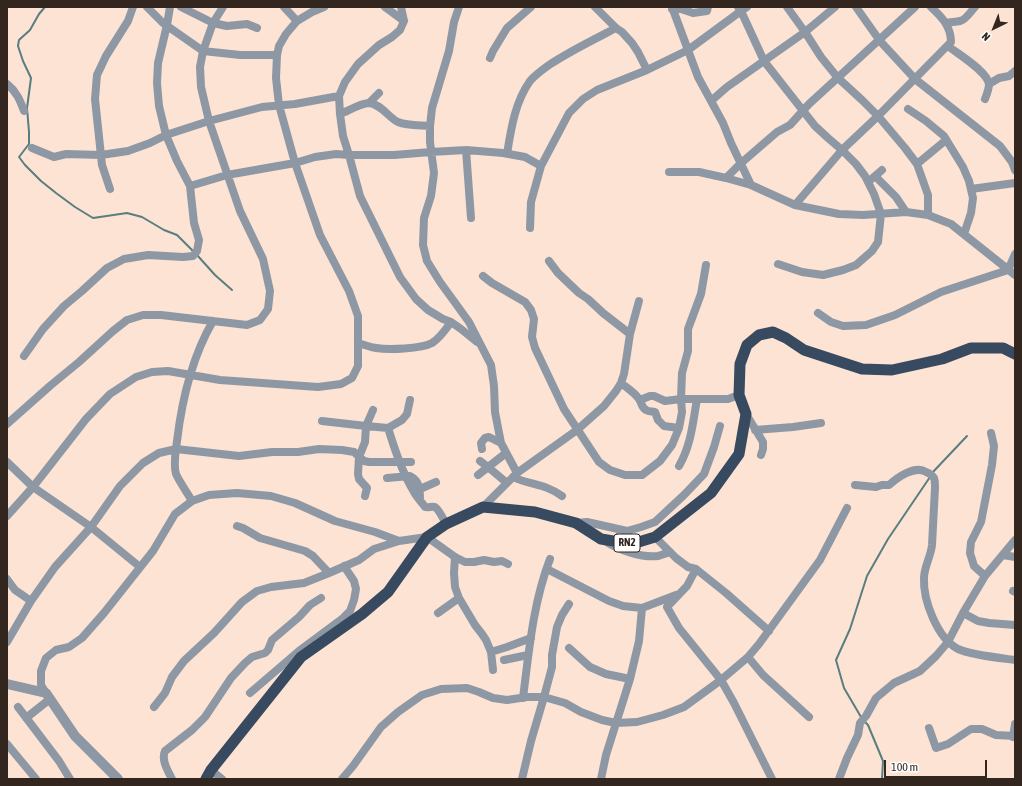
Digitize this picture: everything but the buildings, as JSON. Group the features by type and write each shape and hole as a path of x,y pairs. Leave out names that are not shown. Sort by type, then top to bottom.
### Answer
{"highway":[{"path":"746,414 739,395 740,364 748,345 759,335 773,332 786,338 804,350 862,369 892,370 942,359 971,348 1003,348 1015,354"},
{"name":"RN2","path":"482,507 535,512 576,523 601,539 632,544 655,537 711,493 739,454 746,414"},
{"path":"209,775 301,657 362,614 388,592 427,538 446,524 482,507"}],"street":[{"path":"110,189 102,165 95,99 97,75 106,56 128,22 133,7"},
{"path":"147,7 163,23 203,51 240,55 277,55"},
{"path":"24,356 43,329 64,306 107,268 124,259 148,255 183,257 195,253 199,240 194,223 190,186 166,135 159,106 157,83 158,63 170,7"},
{"path":"181,7 213,23 227,26 247,24 257,28"},
{"path":"7,424 127,320 143,315 161,315 247,325 260,320 268,309 270,290 263,259 240,211 209,122 201,87 200,67 203,51 213,23 223,7"},
{"path":"284,7 297,21"},
{"path":"7,516 33,487 86,419 110,394 136,377 152,372 168,371 220,380 318,387 341,384 352,378 358,366 358,316 349,291 320,235 296,163 279,105 276,78 279,46 286,34 297,21 324,7"},
{"path":"385,7 404,21"},
{"path":"401,7 404,21 400,30 379,45 358,64 345,82 339,96 343,136 360,196 400,277 416,299 428,310 451,322 481,346"},
{"path":"459,7 454,22 449,51 432,108 430,142 434,173 431,196 424,218 423,245 427,261 440,282 469,322 491,365 494,386 495,412 501,443 506,453 512,478"},
{"path":"490,58 507,28 531,7"},
{"path":"595,7 632,42 647,70"},
{"path":"708,7 708,11 693,13 672,8 698,77 723,123 740,164 751,185"},
{"path":"788,7 821,58 838,78 878,116 917,164 928,195 928,215"},
{"path":"711,101 727,87 805,32 835,7"},
{"path":"856,7 880,40 915,79 1000,146 1012,162 1015,170"},
{"path":"726,178 777,132 790,125 803,110 915,7"},
{"path":"795,205 842,150 951,42 951,37 946,23 931,7"},
{"path":"946,23 961,21 975,7"},
{"path":"530,228 531,202 541,166 569,113 597,90 647,70 688,50 742,8 764,61 816,126 856,164 865,176 874,194 881,214 878,242 872,251 856,265 844,270 823,275 802,272 778,264"},
{"path":"507,154 512,126 520,99 531,79 540,71 560,58 616,28"},
{"path":"948,46 986,77 989,84 985,99"},
{"path":"989,84 999,78 1009,76 1015,71"},
{"path":"7,84 19,98 24,111"},
{"path":"340,114 369,103 379,93"},
{"path":"32,148 54,157 66,154 102,155 128,151 166,135 262,107 295,104 339,96"},
{"path":"369,103 374,104 398,122 430,126"},
{"path":"908,109 926,121 944,136 963,167 969,181 973,198 972,213 964,234"},
{"path":"917,164 946,140"},
{"path":"190,186 228,175 336,154 394,155 466,150 525,157 541,166"},
{"path":"466,150 471,218"},
{"path":"868,182 882,170"},
{"path":"669,172 699,172 726,178 751,185 795,205 839,214 862,216 906,212 928,215 951,224 1015,275"},
{"path":"875,176 896,198 906,212"},
{"path":"971,189 1015,183"},
{"path":"818,313 831,322 843,326 866,325 896,315 941,292 1008,270 1015,254"},
{"path":"549,261 558,273 579,293 630,334"},
{"path":"483,276 492,283 525,302 531,310 534,319 532,337 535,348 564,409 599,462 610,470 626,475 642,475 660,461 672,445 679,428 682,412 682,373 688,351 688,329 701,294 706,265"},
{"path":"482,507 512,478 577,430 604,406 616,391 624,374 630,334 639,301"},
{"path":"192,501 176,474 176,449 179,420 190,375 205,336 213,321"},
{"path":"358,343 377,348 394,349 424,346 442,334 451,322"},
{"path":"621,383 640,400 641,406 646,410 655,412 658,420 664,426 679,428"},
{"path":"640,400 650,396 654,396 665,401 681,399 728,399 739,395"},
{"path":"679,466 683,460 691,437 697,399"},
{"path":"322,421 388,428 402,420 407,414 410,400"},
{"path":"365,496 367,488 359,478 358,474 359,457 365,442 366,426 373,410"},
{"path":"746,414 763,442 761,455"},
{"path":"755,430 793,428 821,423"},
{"path":"576,523 587,522 627,530 655,522 684,496 704,474 720,426"},
{"path":"388,428 393,446 414,493 425,507 437,508 446,524"},
{"path":"985,576 974,566 970,553 971,542 980,522 992,465 994,446 991,433"},
{"path":"482,448 481,443 485,438 489,437 501,443"},
{"path":"7,642 31,601 55,567 91,526 120,486 143,463 159,453 176,449 239,456 319,449 354,452 359,457 369,462 411,462"},
{"path":"478,475 506,453"},
{"path":"480,461 512,478 546,487 562,496"},
{"path":"7,462 33,487 91,526 140,567"},
{"path":"855,485 876,487 889,485 894,480 914,470 924,470 931,476 935,488 932,548 923,576 924,593 929,610 938,628 948,642 959,649 977,654 1015,660"},
{"path":"387,478 406,476 413,477 420,489 420,500"},
{"path":"420,489 436,482"},
{"path":"119,779 75,736 41,686 41,671 46,658 56,650 69,647 82,638 104,613 152,551 175,514 192,501 210,495 238,493 271,496 295,503 335,521 375,532 399,541"},
{"path":"342,779 381,727 398,712 422,695 441,689 467,688 493,698 507,700 544,697 565,703 581,712 602,720 616,723 638,722 663,715 684,706 720,680 748,657 760,644 820,560 847,508"},
{"path":"237,526 260,538 305,551 313,556 329,573"},
{"path":"655,537 688,567 696,569 769,631"},
{"path":"154,707 165,693 172,677 184,661 214,633 242,602 256,592 271,587 304,583 358,560 374,549 399,541 427,538 465,562 484,560 494,562 502,560 508,564"},
{"path":"601,539 614,548 643,555 658,556 670,552"},
{"path":"838,779 858,734 860,723 866,716 876,698 894,683 920,671 948,642 985,576 1015,540"},
{"path":"1003,555 1015,557"},
{"path":"455,557 455,586 459,598 482,634 491,652 493,670"},
{"path":"523,698 530,638 537,604 550,559"},
{"path":"250,693 350,611 356,589 354,581 344,566"},
{"path":"547,569 609,601 623,606 642,608 678,594"},
{"path":"696,569 687,586 667,607 679,628 720,680 734,703 772,779"},
{"path":"7,579 15,590 31,601"},
{"path":"172,779 163,759 165,751 192,730 205,717 231,678 245,663 252,657 265,653 268,650 272,640 299,617 310,605 321,598"},
{"path":"438,613 459,598"},
{"path":"522,779 552,667 552,655 557,627 568,604"},
{"path":"601,779 606,755 630,679 639,641 642,608"},
{"path":"963,613 978,620 990,623 1015,625"},
{"path":"491,652 530,638"},
{"path":"569,648 590,667 606,674 630,679"},
{"path":"504,660 528,656"},
{"path":"748,657 763,675 809,717"},
{"path":"7,684 48,696"},
{"path":"26,718 48,696"},
{"path":"18,707 59,761 70,779"},
{"path":"929,728 936,748 948,744 971,729 982,729 996,735 1014,736 1015,724"},
{"path":"7,744 36,779"},
{"path":"209,775 222,779"}],"waterway":[{"path":"45,7 39,14 30,30 19,40 18,46 31,78 27,108 29,144 19,157 41,181 75,207 93,218 127,213 142,217 164,230 177,235 194,252"},
{"path":"197,255 215,275 232,290"},
{"path":"932,473 967,436"},
{"path":"861,717 844,688 836,660 850,629 867,576 888,539 930,477"},
{"path":"865,722 868,725 883,761 882,779"}]}
